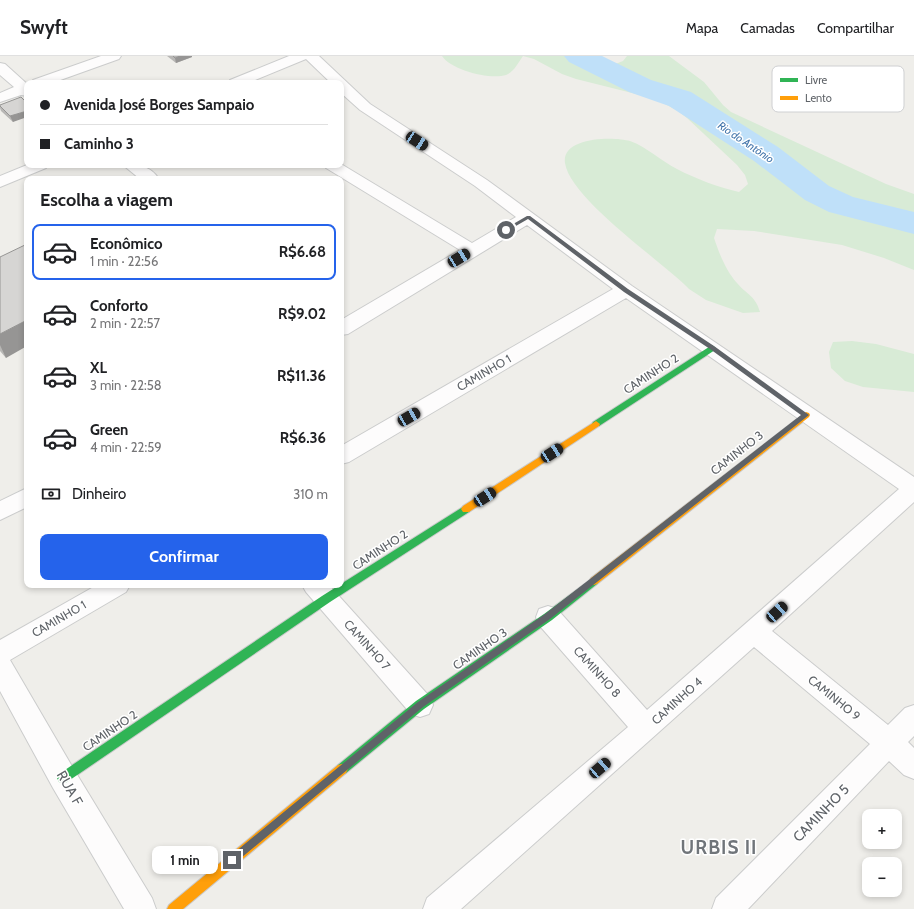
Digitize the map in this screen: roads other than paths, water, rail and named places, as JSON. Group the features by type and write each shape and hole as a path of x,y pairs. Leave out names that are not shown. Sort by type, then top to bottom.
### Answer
{"street":[{"path":"46,80 114,56"},
{"path":"242,80 301,56"},
{"path":"311,56 336,80"},
{"path":"0,67 24,87"},
{"path":"344,88 365,107 481,183 626,290 914,488"},
{"path":"0,98 24,90"},
{"path":"0,182 33,168"},
{"path":"135,168 147,176"},
{"path":"337,168 472,250"},
{"path":"346,321 528,217"},
{"name":"CAMINHO 1","path":"344,454 626,290"},
{"name":"CAMINHO 2","path":"344,578 499,488 712,348"},
{"name":"CAMINHO 3","path":"173,909 420,704 548,617 806,415"},
{"name":"CAMINHO 4","path":"438,909 646,728 914,488"},
{"path":"0,511 24,499"},
{"name":"CAMINHO 1","path":"0,653 113,588"},
{"name":"CAMINHO 2","path":"63,778 320,592"},
{"name":"CAMINHO 7","path":"320,592 420,704"},
{"name":"CAMINHO 8","path":"548,617 646,728"},
{"name":"CAMINHO 9","path":"754,632 889,743 914,766"},
{"name":"RUA F","path":"0,666 63,778 141,909"},
{"name":"CAMINHO 5","path":"727,909 914,717"}],"waterway":[{"name":"Rio do Antônio","path":"579,56 640,86 680,99 766,154 817,193 841,205 914,223"}],"district":[{"name":"URBIS II","path":"719,847"}]}
